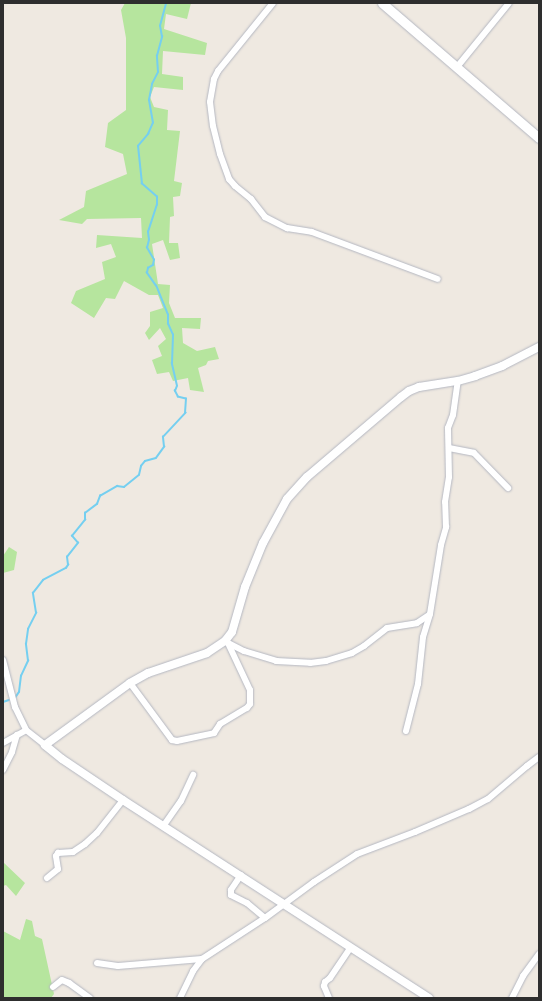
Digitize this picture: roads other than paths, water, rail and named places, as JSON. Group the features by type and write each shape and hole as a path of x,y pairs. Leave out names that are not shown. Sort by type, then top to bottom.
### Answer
{"main road":[{"path":"382,3 539,138"}],"street":[{"path":"273,3 218,71 214,79 210,102 213,126 220,154 229,179 251,199 265,217 287,228 312,232 438,279"},
{"path":"458,67 509,3"},
{"path":"45,745 130,683 148,673 207,653 226,642 232,632 245,586 263,543 294,490 408,391 429,384 458,381 502,366 539,347"},
{"path":"406,732 418,684 423,637 430,614 446,527 445,502 449,477 448,428 453,415 458,381"},
{"path":"449,448 474,452 508,488"},
{"path":"226,642 244,651 276,661 310,663 326,661 364,646 387,628 417,623 427,618 430,614"},
{"path":"130,683 172,740 177,741 214,733 220,724 247,708 250,704 250,690 226,642"},
{"path":"3,660 15,707 26,730 62,759 429,998"},
{"path":"3,743 26,730"},
{"path":"3,770 12,752 17,735"},
{"path":"180,998 193,971 202,958 265,918 284,903 358,854 469,810 488,799 526,766 539,758"},
{"path":"164,826 181,801 193,775"},
{"path":"47,878 58,869 56,856 58,853 73,852 85,844 97,833 123,800"},
{"path":"241,875 231,890 231,895 247,903 265,918"},
{"path":"329,998 324,986 325,982 330,978 351,947"},
{"path":"512,998 523,976 539,954"},
{"path":"97,963 118,966 202,958"},
{"path":"54,987 62,980 69,983 90,998"}],"waterway":[{"path":"15,698 19,692 21,676 28,661 26,644 28,629 36,613 33,593 43,580 66,568 68,565 67,557 78,543 72,536 85,520 85,513 97,504 100,496 117,486 124,487 139,475 141,466 145,461 156,458 164,447 163,437 185,413 186,399 178,397 175,391 177,386 172,364 173,335 168,324 168,315 156,286 147,273 148,268 153,265 154,260 147,248 149,240 148,232 157,205 157,197 142,184 138,146 148,134 153,123 149,100 152,84 158,72 157,56 162,37 160,26 166,3"},
{"path":"3,702 9,700"}]}
